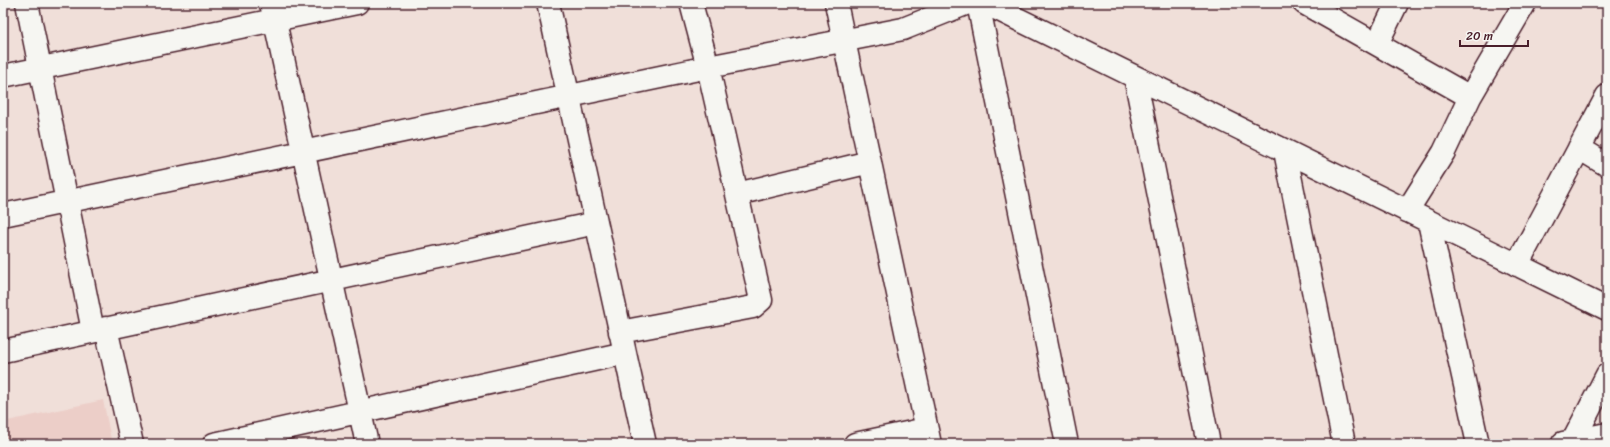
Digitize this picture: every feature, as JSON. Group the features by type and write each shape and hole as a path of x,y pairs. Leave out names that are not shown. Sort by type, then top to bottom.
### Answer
{"street":[{"path":"27,3 67,202 100,330 132,444"},
{"path":"3,76 273,11 357,3"},
{"path":"548,3 645,444"},
{"path":"214,444 360,412 753,307 761,300 708,67 690,3"},
{"path":"836,3 928,436 855,444"},
{"path":"3,215 708,67 903,29 968,3"},
{"path":"978,3 1067,444"},
{"path":"985,3 1607,309"},
{"path":"1304,3 1470,97"},
{"path":"1376,44 1398,3"},
{"path":"1407,211 1444,152 1470,97 1525,3"},
{"path":"273,11 367,444"},
{"path":"1135,77 1209,444"},
{"path":"1517,265 1607,96"},
{"path":"1579,148 1607,165"},
{"path":"1285,151 1344,444"},
{"path":"737,194 870,162"},
{"path":"1429,222 1478,444"},
{"path":"3,351 596,223"},
{"path":"1567,443 1607,375"},
{"path":"1567,443 1607,434"}],"shaded area":[{"path":"103,400 112,444 3,444 3,422"}]}
